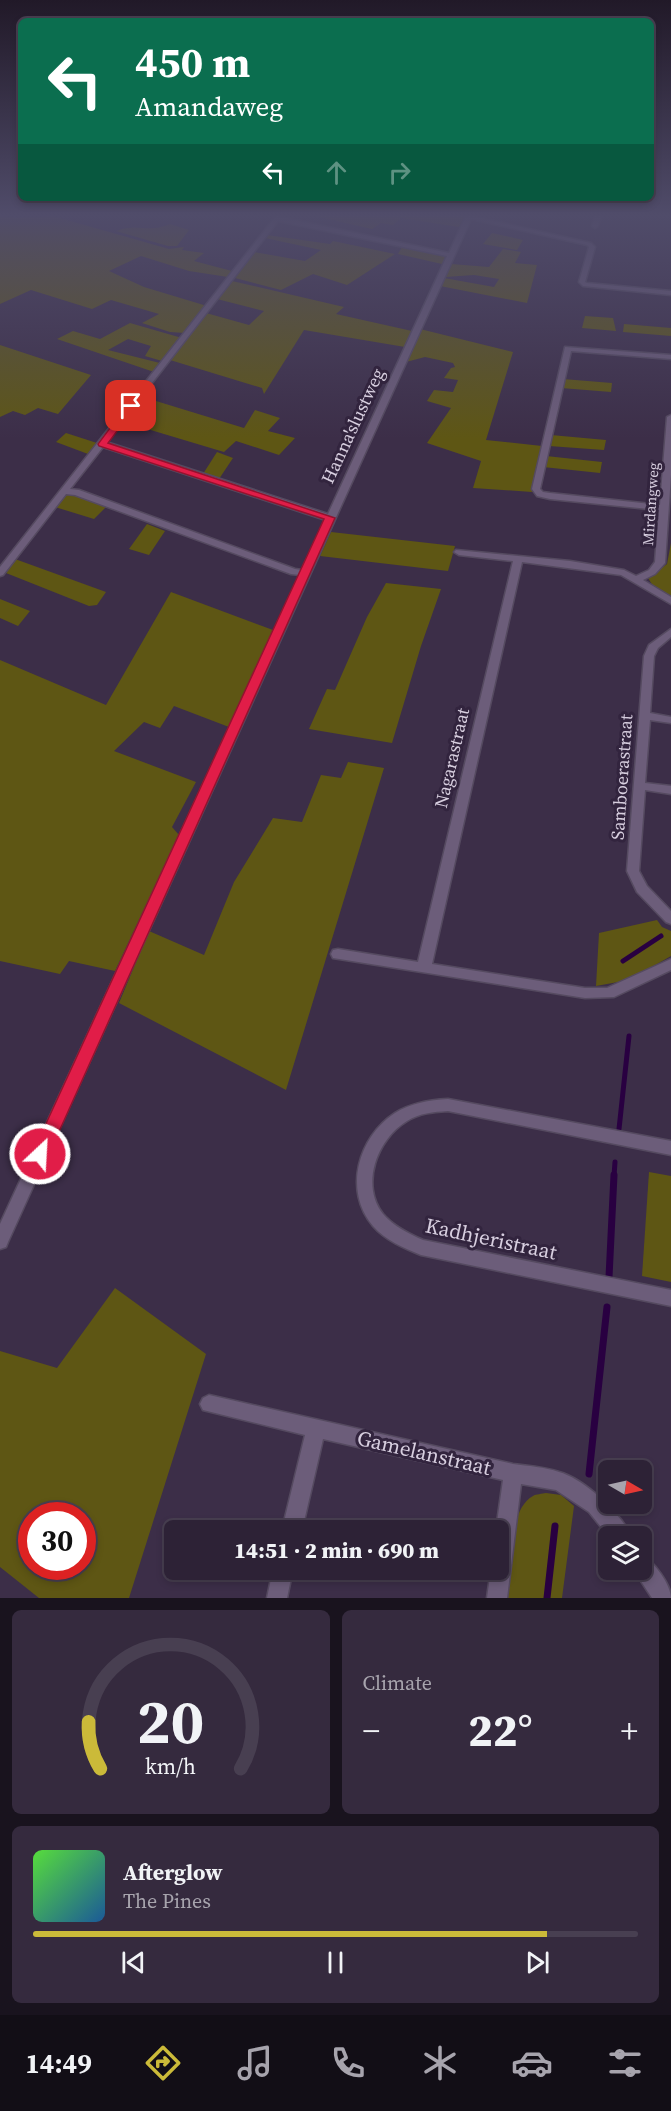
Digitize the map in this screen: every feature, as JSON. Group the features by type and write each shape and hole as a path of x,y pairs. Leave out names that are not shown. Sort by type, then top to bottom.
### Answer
{"street":[{"path":"0,573 221,291"},
{"name":"Hanna'slustweg","path":"0,1242 434,291"},
{"path":"645,291 671,293"},
{"path":"663,508 550,496 540,494 536,489 568,349 671,357"},
{"name":"Mirdangweg","path":"635,579 652,572 660,563 671,417"},
{"path":"102,444 330,518"},
{"path":"64,490 76,492 294,572 306,573"},
{"path":"459,552 624,573 671,601"},
{"name":"Nagarastraat","path":"424,967 518,558"},
{"name":"Samboerastraat","path":"671,632 653,647 649,656 633,871 642,889 671,920"},
{"path":"645,716 671,720"},
{"path":"641,786 671,790"},
{"path":"338,954 585,993 609,993 671,964"},
{"name":"Kadhjeristraat","path":"671,1148 448,1105 415,1110 382,1133 367,1157 364,1189 376,1218 395,1235 421,1247 671,1298"},
{"name":"Gamelanstraat","path":"208,1404 513,1473 559,1481 596,1505 613,1526"},
{"path":"294,1520 316,1429"},
{"path":"497,1598 513,1473"},
{"path":"277,1598 281,1580"},
{"path":"652,1580 664,1598"}],"shaded area":[{"path":"0,291 30,291 0,304"},
{"path":"33,291 156,291 207,306 185,333 170,332 142,323 159,314 111,300 92,309"},
{"path":"224,291 273,291 344,307 336,314 412,331 405,347 304,330 264,394 262,388 170,360 206,313 249,325 264,311 217,299"},
{"path":"463,291 530,291 527,303"},
{"path":"585,316 613,318 616,331 582,328"},
{"path":"130,323 182,338 162,361 145,356 151,346 128,339 108,350 160,363 154,372 57,339 73,331 100,339"},
{"path":"624,324 671,328 671,336 623,332"},
{"path":"420,329 513,352 486,440 542,446 532,492 473,488 481,461 427,443 451,408 427,401 434,390 453,392 458,380 444,378 451,368 455,367 453,363 425,357 406,362"},
{"path":"0,345 91,375 58,414 38,408 25,415 13,411 0,417"},
{"path":"563,379 612,383 611,392 561,388"},
{"path":"143,397 244,428 255,410 280,418 268,431 295,438 279,455 236,441 224,452 124,422"},
{"path":"66,433 97,443 88,454 56,442"},
{"path":"551,435 606,440 604,450 549,446"},
{"path":"217,452 233,458 219,479 203,474"},
{"path":"546,456 602,462 600,473 543,467"},
{"path":"66,494 77,495 107,506 94,519 55,507"},
{"path":"147,524 165,531 149,555 129,549"},
{"path":"331,532 455,546 448,571 320,556"},
{"path":"671,543 671,597 653,586 648,578 667,564"},
{"path":"15,559 106,592 97,605 89,606 6,573"},
{"path":"386,583 441,589 392,743 309,729 327,689 335,690 367,617"},
{"path":"171,592 273,630 229,727 174,706 160,728 144,722 114,751 196,782 172,827 179,835 115,971 69,961 60,974 0,961 0,660 106,705"},
{"path":"0,599 30,611 18,626 0,618"},
{"path":"348,762 384,768 286,1090 119,1003 149,931 204,955 234,882 273,818 302,822 321,775 341,778"},
{"path":"657,920 662,927 671,931 671,956 629,980 596,986 599,933"},
{"path":"649,1172 671,1176 671,1282 642,1276"},
{"path":"115,1288 206,1354 129,1598 39,1598 0,1567 0,1351 57,1368"},
{"path":"537,1494 561,1495 574,1506 562,1598 506,1598 514,1527 525,1503"}],"waterway":[{"path":"623,961 661,936"},
{"path":"619,1129 629,1036"},
{"path":"614,1176 615,1162"},
{"path":"609,1277 614,1175"},
{"path":"589,1474 607,1307"},
{"path":"547,1598 555,1526"}],"route":[{"path":"40,1154 330,518 102,444 131,406"}]}
